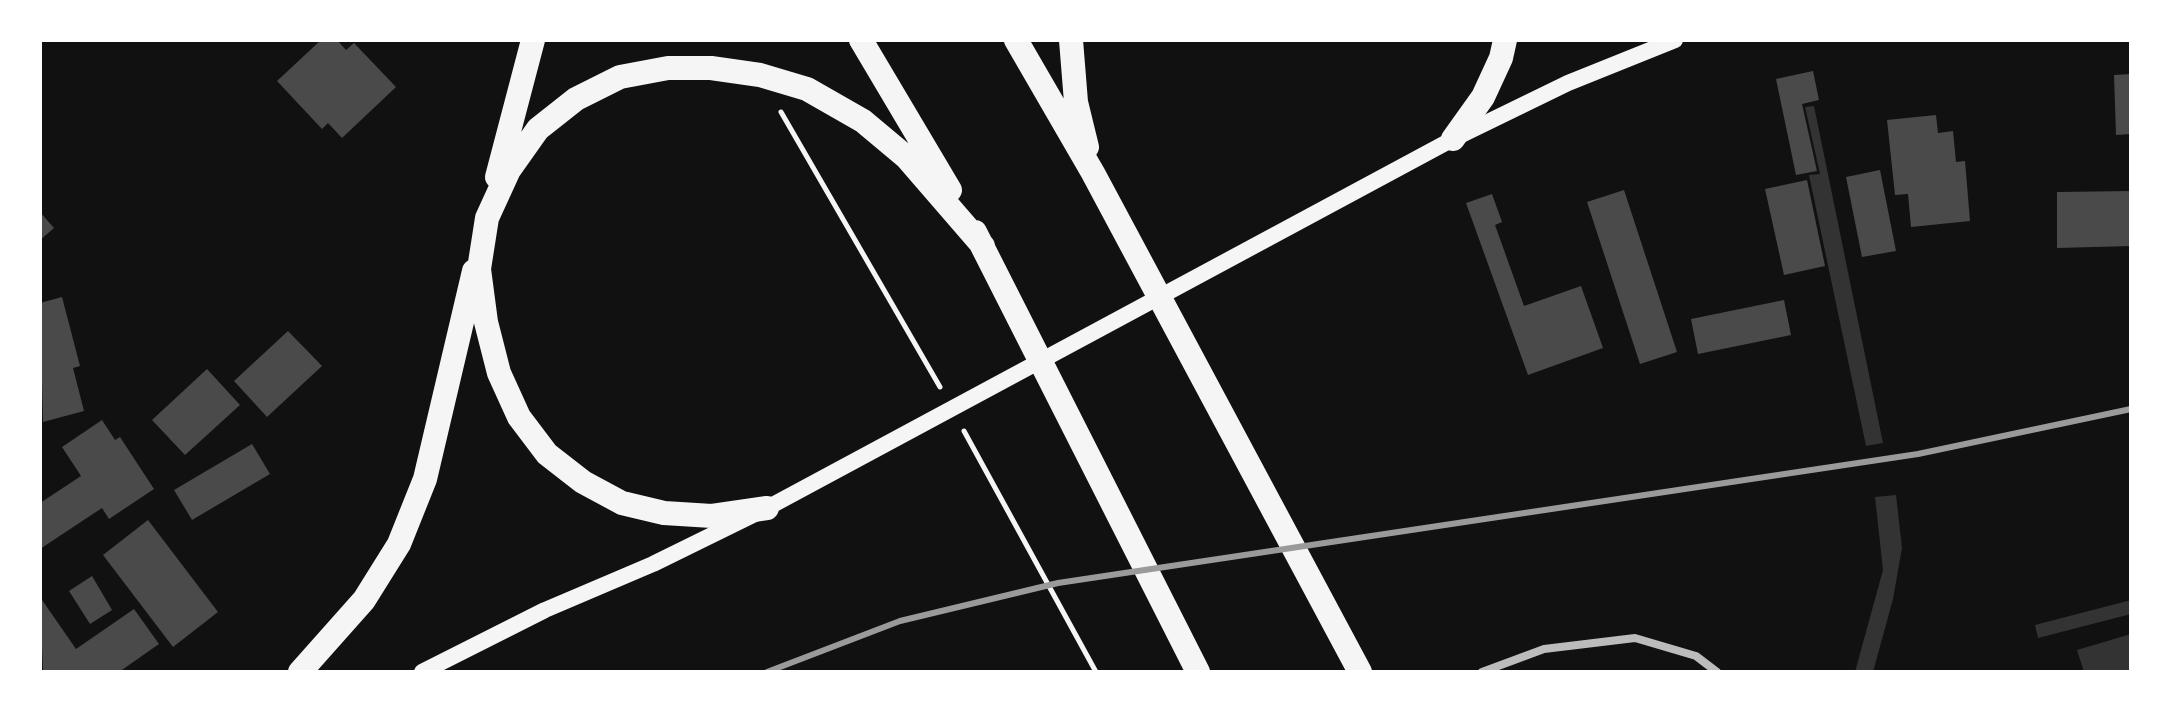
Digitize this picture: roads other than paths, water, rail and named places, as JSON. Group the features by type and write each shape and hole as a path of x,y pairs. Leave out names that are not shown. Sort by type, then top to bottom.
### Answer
{"highway":[{"path":"300,672 364,600 399,544 425,479 533,40"},
{"path":"861,40 983,246 1198,672"},
{"path":"1016,40 1093,173 1360,672"},
{"path":"1071,40 1076,102 1093,173"},
{"path":"1453,139 1483,97 1501,58 1505,40"},
{"path":"767,508 712,516 650,510 622,503 583,482 547,454 519,417 499,373 489,335 479,269 487,218 509,170 538,129 576,99 620,77 668,68 711,68 760,75 807,89 863,121 906,157 983,246"}],"main road":[{"path":"422,672 545,610 653,564 767,508 1453,139 1568,83 1675,40"}],"street":[{"path":"1482,672 1544,649 1635,638 1696,656 1717,672"}],"railway":[{"path":"767,672 900,621 1058,583 1918,454 2131,409"}]}
